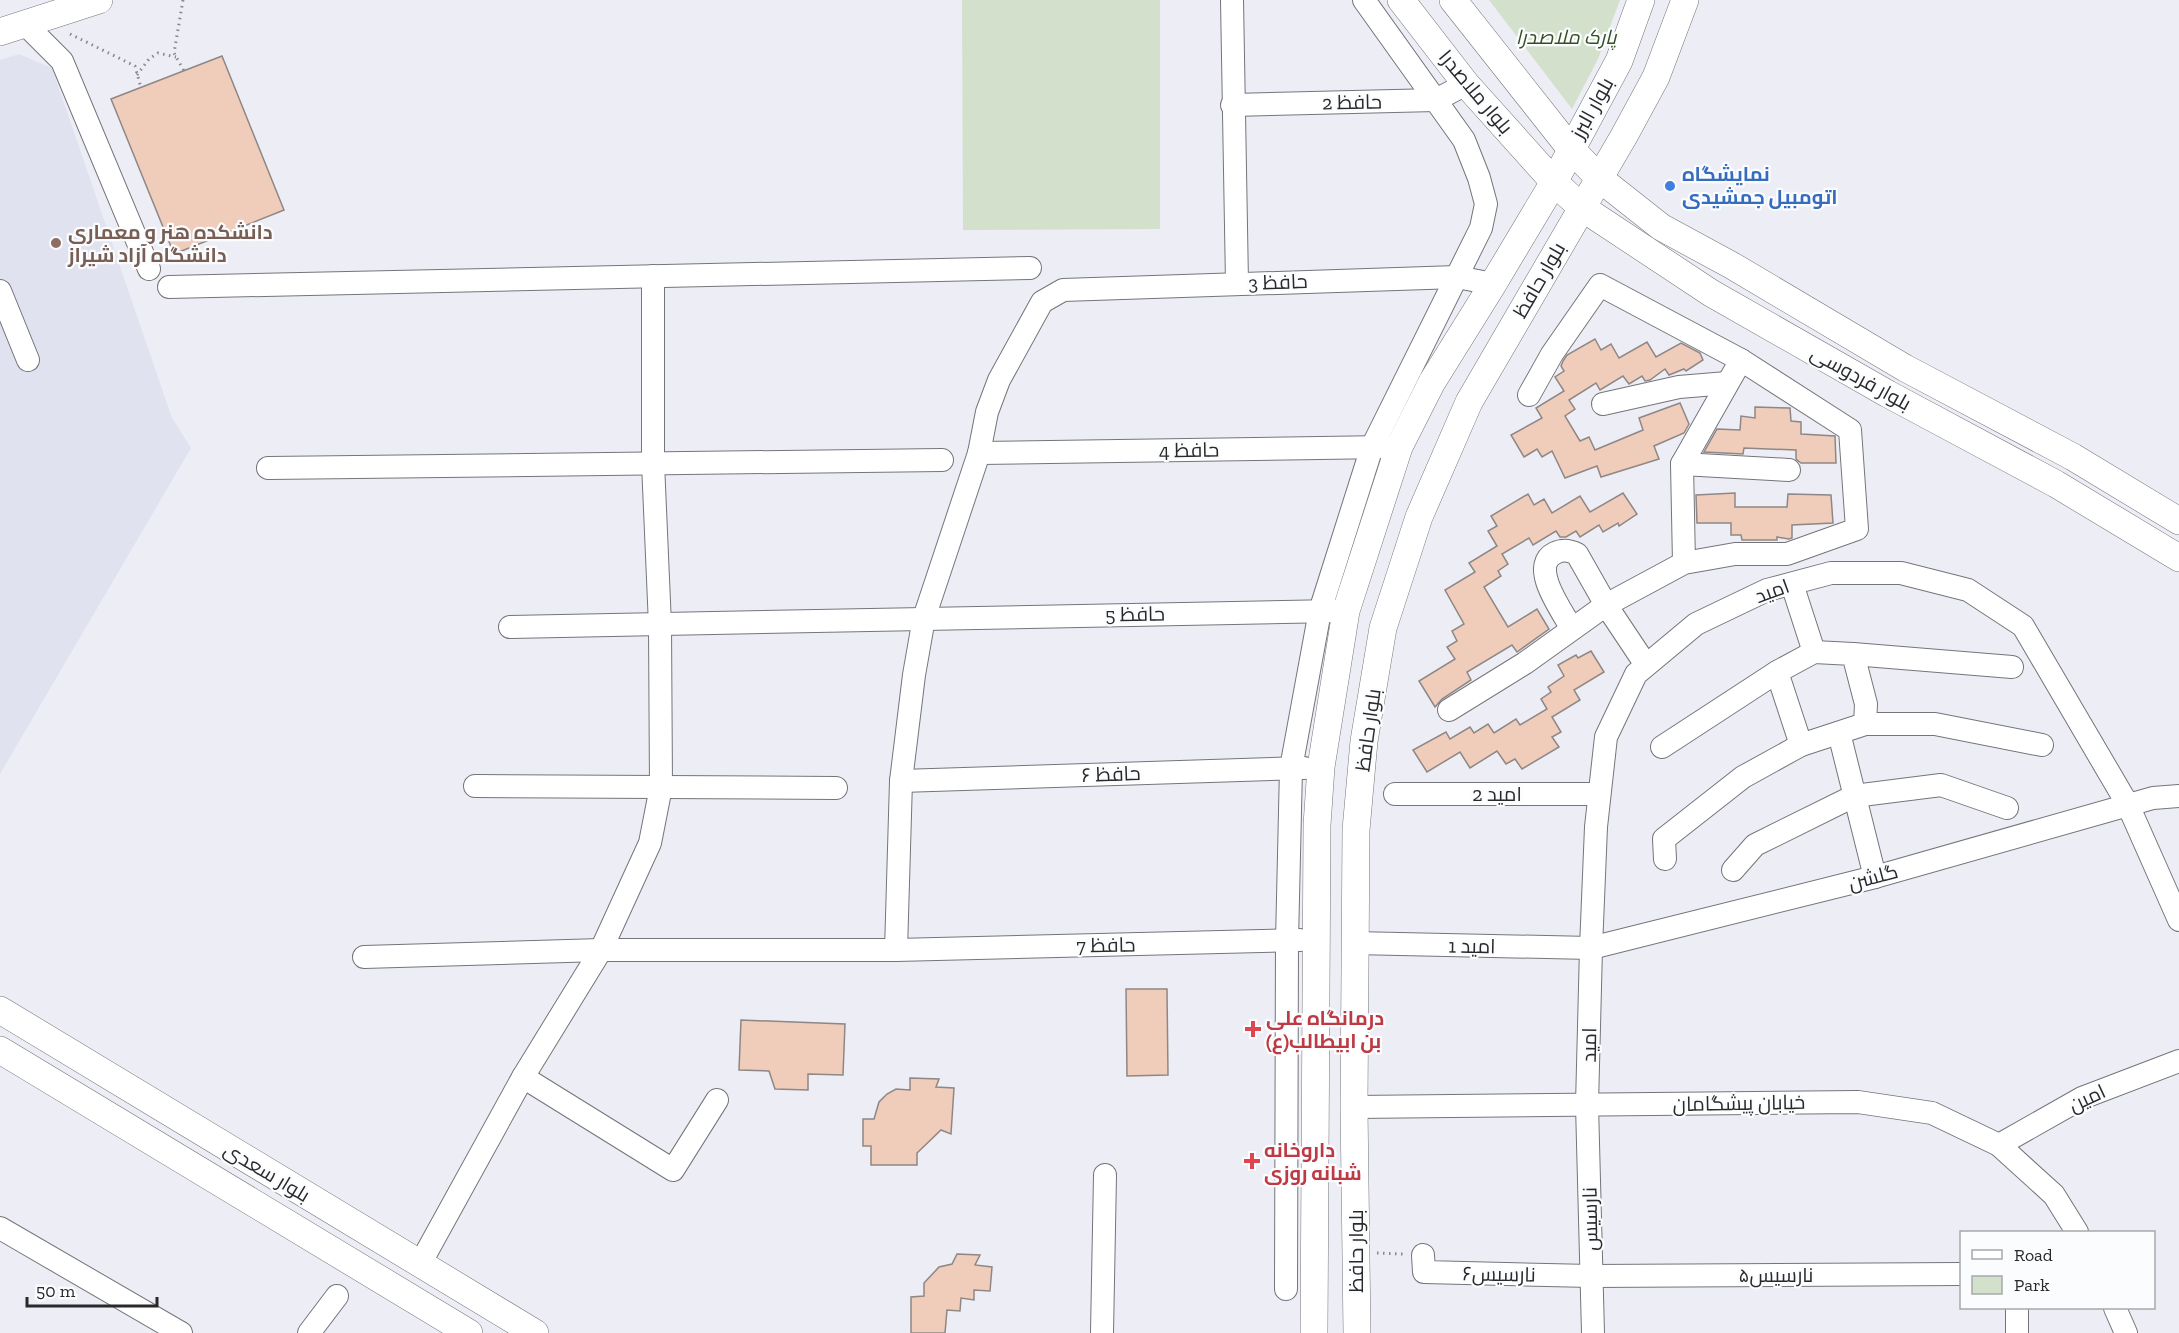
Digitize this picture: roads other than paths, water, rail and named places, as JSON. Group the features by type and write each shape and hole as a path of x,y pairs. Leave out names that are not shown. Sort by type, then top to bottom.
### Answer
{"main road":[{"path":"22,25 99,0"},
{"name":"بلوار ملاصدرا","path":"1401,0 1466,84 1554,182"},
{"name":"بلوار ملاصدرا","path":"1453,0 1570,148"},
{"name":"بلوار البرز","path":"1554,182 1618,61 1641,0"},
{"name":"بلوار البرز","path":"1599,178 1656,77 1685,0"},
{"name":"بلوار فردوسی","path":"1570,148 1599,178 1661,227 1731,265 1905,368 2073,457 2179,521"},
{"name":"بلوار حافظ","path":"1357,1333 1354,1107 1356,830 1364,741 1383,628 1419,517 1468,402 1599,178"},
{"name":"بلوار فردوسی","path":"1554,182 1581,207 1711,293 1888,394 2056,484 2179,558"},
{"name":"بلوار حافظ","path":"1314,1333 1317,825 1333,611 1399,447 1432,382 1554,182"},
{"name":"بلوار سعدی","path":"0,1010 535,1333"},
{"name":"بلوار سعدی","path":"0,1050 469,1333"},
{"path":"1314,1226 1322,1237 1335,1242 1347,1238 1356,1252 1350,1269 1341,1263 1331,1262 1321,1266 1314,1273"},
{"path":"402,1293 420,1264"}],"street":[{"path":"1232,0 1232,105 1237,283"},
{"path":"1286,1288 1287,940 1291,768 1333,611 1372,447 1481,228 1486,204 1479,178 1464,141 1365,0"},
{"path":"22,25 62,62 149,269"},
{"name":"حافظ 2","path":"1232,105 1436,100 1466,84"},
{"path":"169,287 1030,268"},
{"path":"420,1264 523,1077 601,950 650,843 661,787 660,625 653,463 653,276"},
{"name":"حافظ 3","path":"979,453 987,412 999,380 1042,302 1063,290 1457,277 1493,284"},
{"path":"1449,710 1525,663 1606,605 1684,563 1735,554 1787,554 1857,529 1850,430 1741,360 1600,285 1552,354 1529,395"},
{"path":"0,291 28,360"},
{"path":"1684,563 1682,464 1741,360"},
{"path":"1603,404 1679,387 1726,383"},
{"name":"حافظ 4","path":"979,453 1399,447"},
{"path":"896,950 901,781 914,675 924,618 979,453"},
{"path":"268,468 942,460"},
{"path":"1682,464 1789,470"},
{"path":"1572,629 1544,577 1544,566 1550,556 1558,551 1569,550 1577,554 1606,605 1646,665"},
{"name":"امید","path":"1587,1105 1596,827 1606,737 1636,674 1696,624 1767,590 1831,573 1901,573 1968,590 2024,626 2128,805 2179,920"},
{"path":"1792,584 1814,652"},
{"name":"حافظ 5","path":"510,627 1333,611"},
{"path":"1662,747 1777,672 1814,652 2012,667"},
{"path":"1853,654 1866,704 1865,724"},
{"path":"1777,672 1801,745"},
{"path":"1665,860 1664,839 1743,777 1801,745 1865,724 1935,724 2043,745"},
{"path":"1839,733 1875,877"},
{"name":"حافظ ۶","path":"901,781 1321,767"},
{"path":"1733,870 1755,845 1854,796 1941,785 2007,808"},
{"path":"475,786 836,788"},
{"name":"امید 2","path":"1395,794 1599,794"},
{"name":"گلشن","path":"1591,948 1875,877 2153,798 2179,796"},
{"name":"حافظ 7","path":"364,957 601,950 896,950 1316,940"},
{"name":"امید 1","path":"1354,944 1591,948"},
{"name":"امین","path":"1999,1145 2082,1098 2179,1061"},
{"path":"523,1077 673,1170 717,1100"},
{"name":"خیابان پیشگامان","path":"1354,1107 1858,1102 1932,1113 1999,1145 2054,1195 2076,1231"},
{"name":"نارسیس","path":"1587,1105 1593,1333"},
{"path":"1287,1111 1316,1113"},
{"path":"1102,1333 1105,1175"},
{"path":"3,1237 181,1333"},
{"name":"نارسیس۶","path":"1423,1255 1424,1272 1591,1276"},
{"name":"نارسیس۵","path":"1591,1276 1960,1274"},
{"path":"309,1333 337,1296"},
{"path":"2017,1309 2017,1333"},
{"path":"2115,1309 2126,1333"}],"place":[{"name":"نمایشگاه اتومبیل جمشیدی","path":"1670,186"},
{"name":"دانشکده هنر و معماری دانشگاه آزاد شیراز","path":"56,243"},
{"name":"درمانگاه علی بن ابیطالب(ع)","path":"1253,1029"},
{"name":"داروخانه شبانه روزی","path":"1252,1161"}],"park label":[{"name":"پارک ملاصدرا","path":"1566,37"}]}
